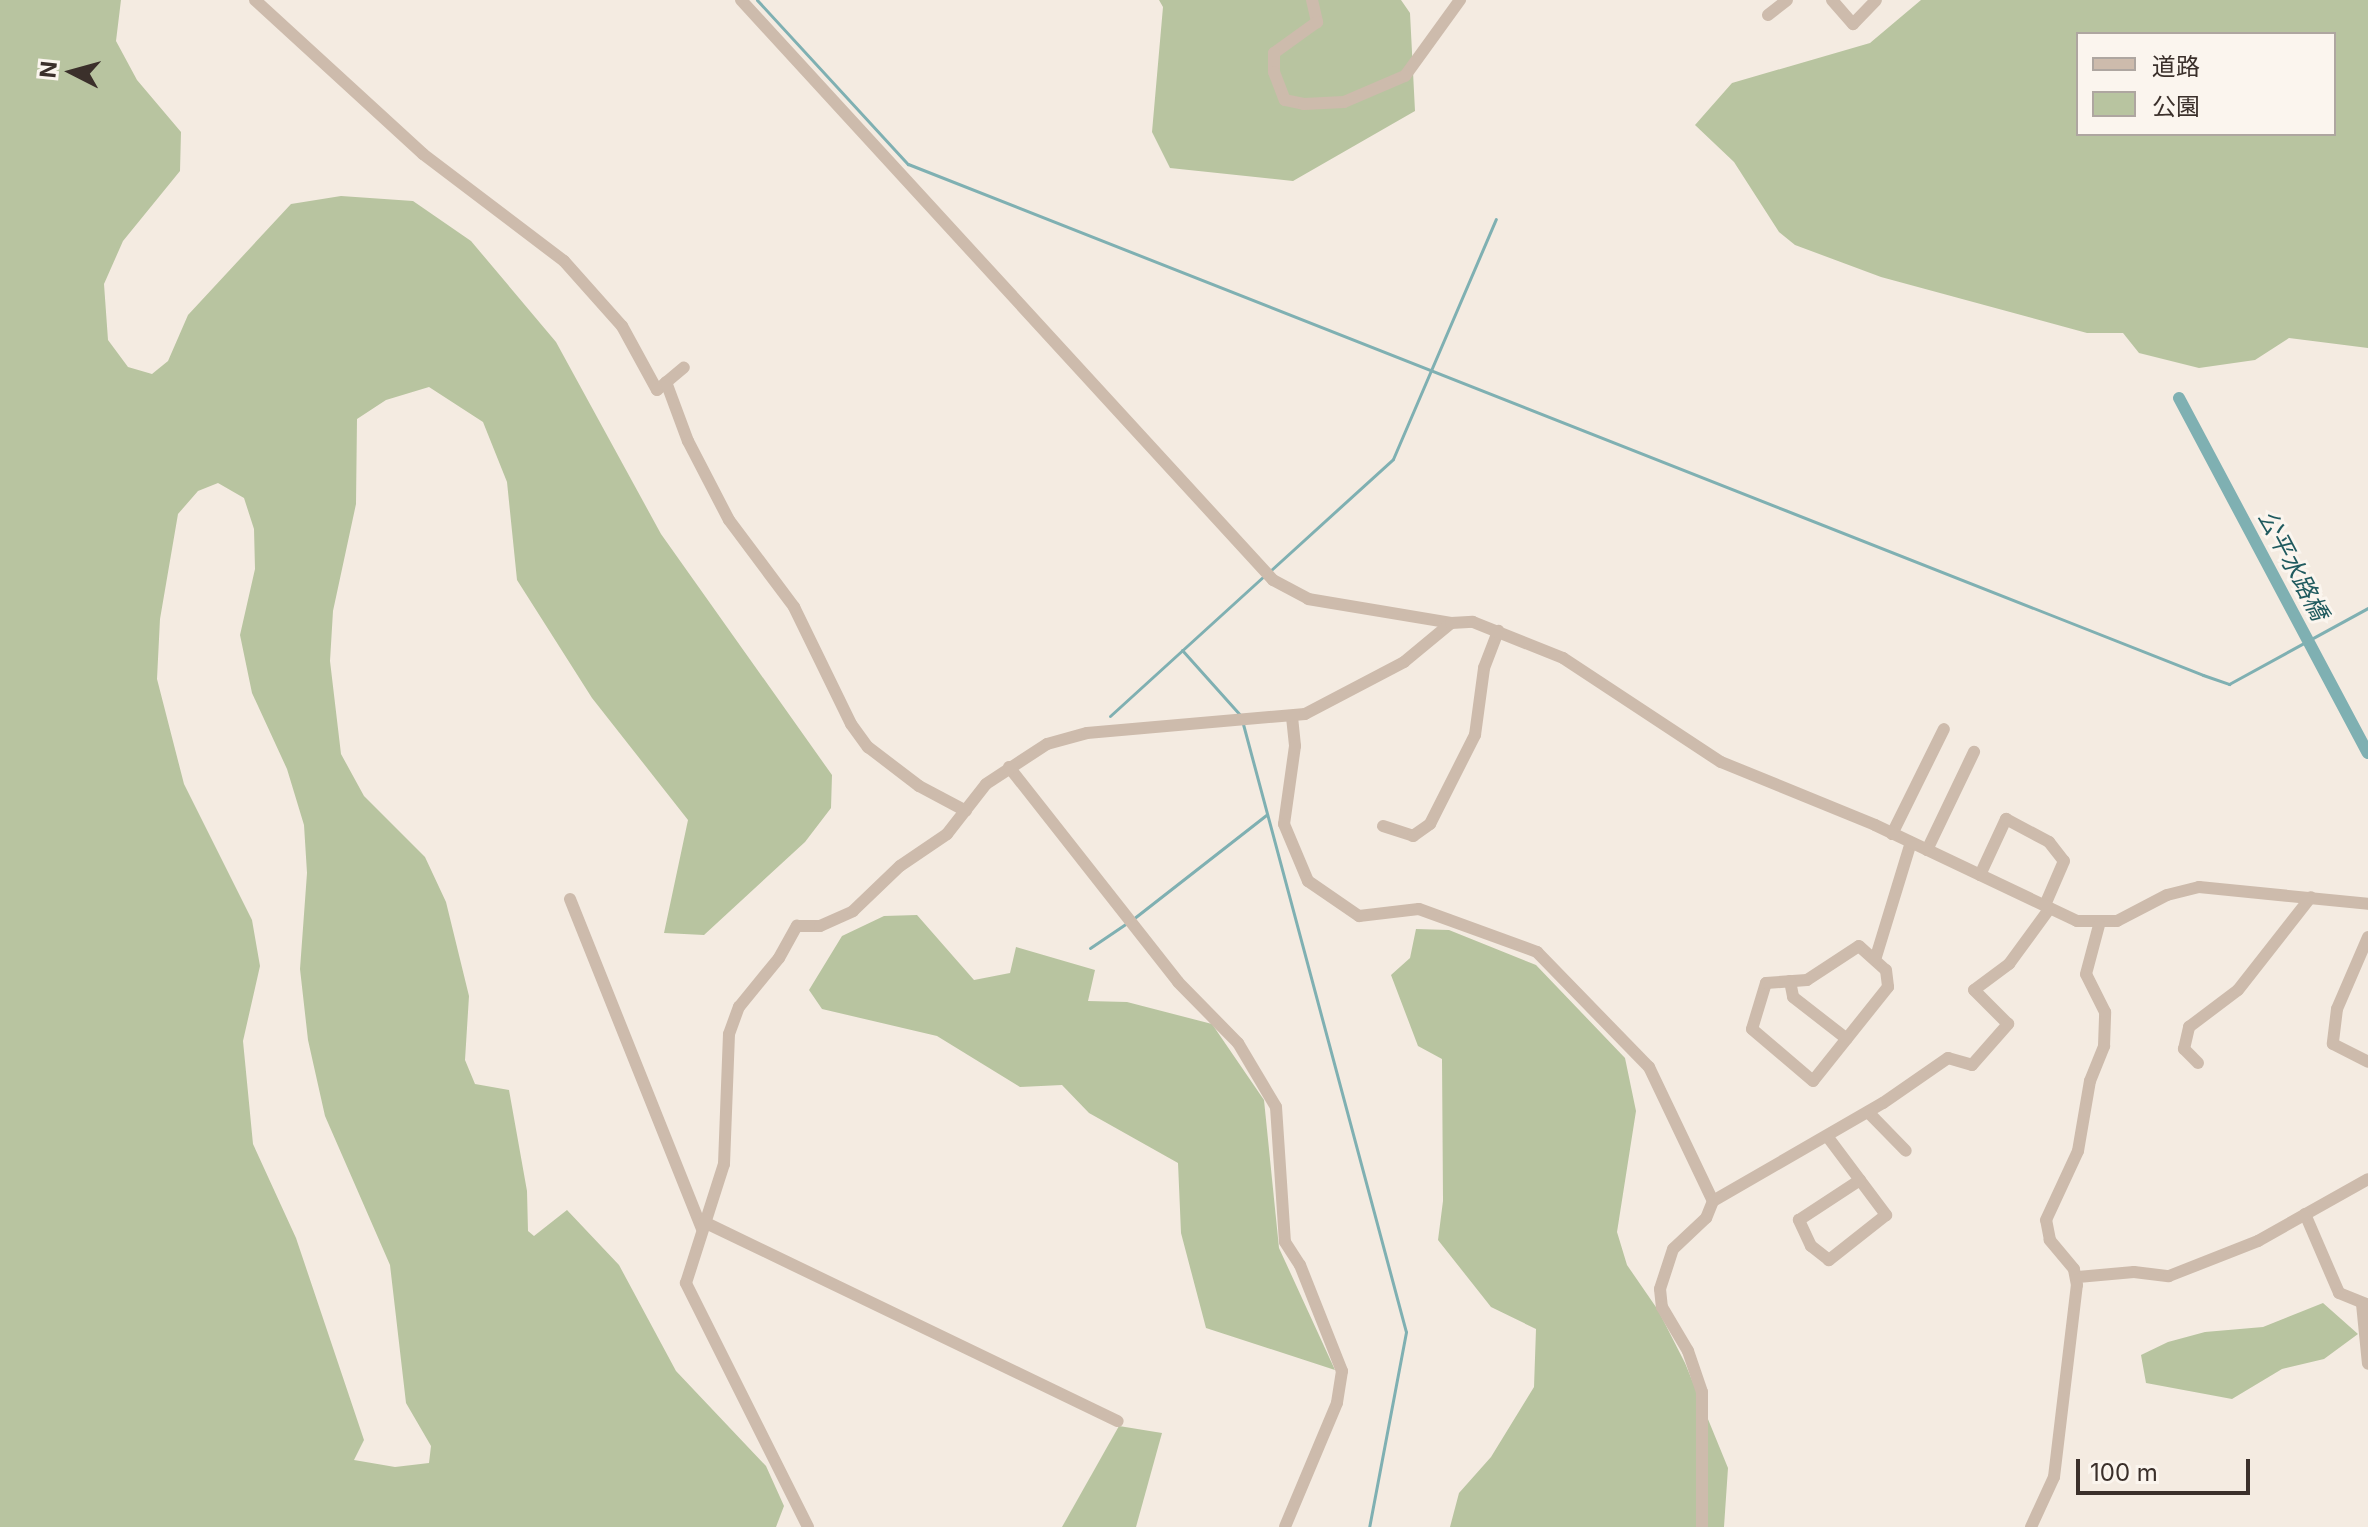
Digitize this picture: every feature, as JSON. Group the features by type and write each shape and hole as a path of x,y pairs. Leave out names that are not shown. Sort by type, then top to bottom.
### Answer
{"street":[{"path":"255,0 423,154 564,261 622,326 657,390 684,367"},
{"path":"741,0 1273,580 1308,599 1451,623 1473,622 1563,658 1721,762 1911,842 2048,906 2099,925 2199,887 2368,904"},
{"path":"1312,0 1317,22 1274,53 1274,72 1285,100 1304,104 1344,102 1405,76 1460,0"},
{"path":"1768,15 1787,0"},
{"path":"1832,0 1853,24 1876,0"},
{"path":"666,382 688,441 729,520 794,607 851,724 868,747 919,786 966,811"},
{"path":"808,1527 692,1301 685,1274 703,1226 728,1139 724,1091 729,1034 739,1007 779,958 797,926 820,926 853,911 900,866 947,834 986,784 1009,767 1066,736 1292,717 1320,710 1404,662 1451,623"},
{"path":"1383,826 1413,836 1430,824 1475,735 1484,668 1498,631"},
{"path":"1292,717 1295,746 1284,824 1308,881 1359,916 1419,909 1547,959 1649,1067 1713,1201"},
{"path":"1892,834 1944,729"},
{"path":"1927,850 1974,752"},
{"path":"1009,767 1178,982 1238,1043 1276,1107 1285,1242 1300,1265 1342,1371 1337,1403 1285,1527"},
{"path":"1702,1527 1702,1392 1688,1351 1662,1307 1660,1289 1673,1249 1706,1218 1713,1201 1868,1112 1948,1058 1972,1065 2008,1024 1974,990 2009,964 2048,906 2064,861 2049,842 2006,819 1980,875"},
{"path":"1875,960 1911,842"},
{"path":"2198,1063 2184,1049 2189,1027 2238,990 2311,897"},
{"path":"570,899 703,1226 1118,1421"},
{"path":"2031,1527 2054,1477 2078,1277 2050,1240 2046,1220 2078,1151 2090,1081 2104,1046 2105,1012 2086,974 2099,925"},
{"path":"2368,937 2337,1009 2333,1044 2368,1062"},
{"path":"1859,946 1875,960 1886,970 1888,987 1813,1081 1752,1029 1766,983 1807,980 1859,946"},
{"path":"1790,981 1793,997 1847,1039"},
{"path":"1868,1112 1906,1151"},
{"path":"1827,1136 1860,1180 1886,1215 1829,1260 1811,1246 1799,1220 1860,1180"},
{"path":"2078,1277 2134,1272 2169,1276 2258,1241 2368,1179"},
{"path":"2305,1214 2339,1293 2365,1304 2368,1364"}],"green space":[{"path":"0,0 121,0 116,41 137,80 181,132 180,171 123,241 104,284 108,340 128,367 152,374 168,361 188,315 291,204 341,196 413,201 471,241 556,342 661,534 832,775 831,808 805,842 704,935 664,933 688,820 592,698 517,580 507,482 483,422 429,387 386,400 357,419 356,504 333,611 330,661 341,754 364,796 425,857 446,902 469,996 465,1060 475,1084 509,1090 527,1191 528,1231 534,1236 567,1210 619,1265 676,1371 766,1466 784,1506 776,1527 0,1527","holes":["218,483 244,498 254,529 255,569 240,635 252,693 287,769 304,825 307,873 300,969 308,1040 325,1116 390,1265 406,1403 431,1446 429,1463 395,1467 354,1460 364,1440 296,1238 253,1144 243,1041 260,966 252,920 184,784 157,679 160,619 178,514 198,491"]},
{"path":"1159,0 1401,0 1410,13 1415,111 1293,181 1170,168 1152,132 1163,7"},
{"path":"1921,0 2368,0 2368,348 2289,338 2255,360 2199,368 2139,353 2123,333 2087,333 1881,277 1795,245 1779,232 1734,162 1695,125 1732,83 1870,43"},
{"path":"917,915 974,980 1010,973 1016,947 1095,970 1088,1001 1127,1002 1212,1024 1264,1100 1279,1248 1335,1370 1206,1328 1181,1233 1178,1163 1089,1113 1062,1085 1020,1087 937,1036 822,1009 809,990 842,936 884,916"},
{"path":"1416,929 1449,930 1536,965 1625,1058 1636,1111 1617,1232 1627,1265 1658,1310 1685,1363 1728,1468 1724,1527 1450,1527 1459,1493 1491,1457 1534,1387 1536,1329 1491,1307 1438,1240 1443,1201 1442,1059 1418,1046 1391,975 1410,958"},
{"path":"2323,1303 2358,1334 2324,1359 2282,1369 2232,1399 2146,1383 2141,1355 2168,1342 2205,1332 2263,1327"},
{"path":"1119,1426 1162,1433 1136,1527 1062,1527"}],"waterway":[{"path":"757,0 908,164 2203,675 2229,684 2368,608"},
{"path":"1270,571 1393,459 1496,219"},
{"name":"公平水路橋","path":"2179,398 2368,753"},
{"path":"1110,716 1264,576"},
{"path":"1182,650 1241,716"},
{"path":"1243,724 1406,1332 1369,1527"},
{"path":"1133,919 1266,815"},
{"path":"1090,948 1127,923"}]}
